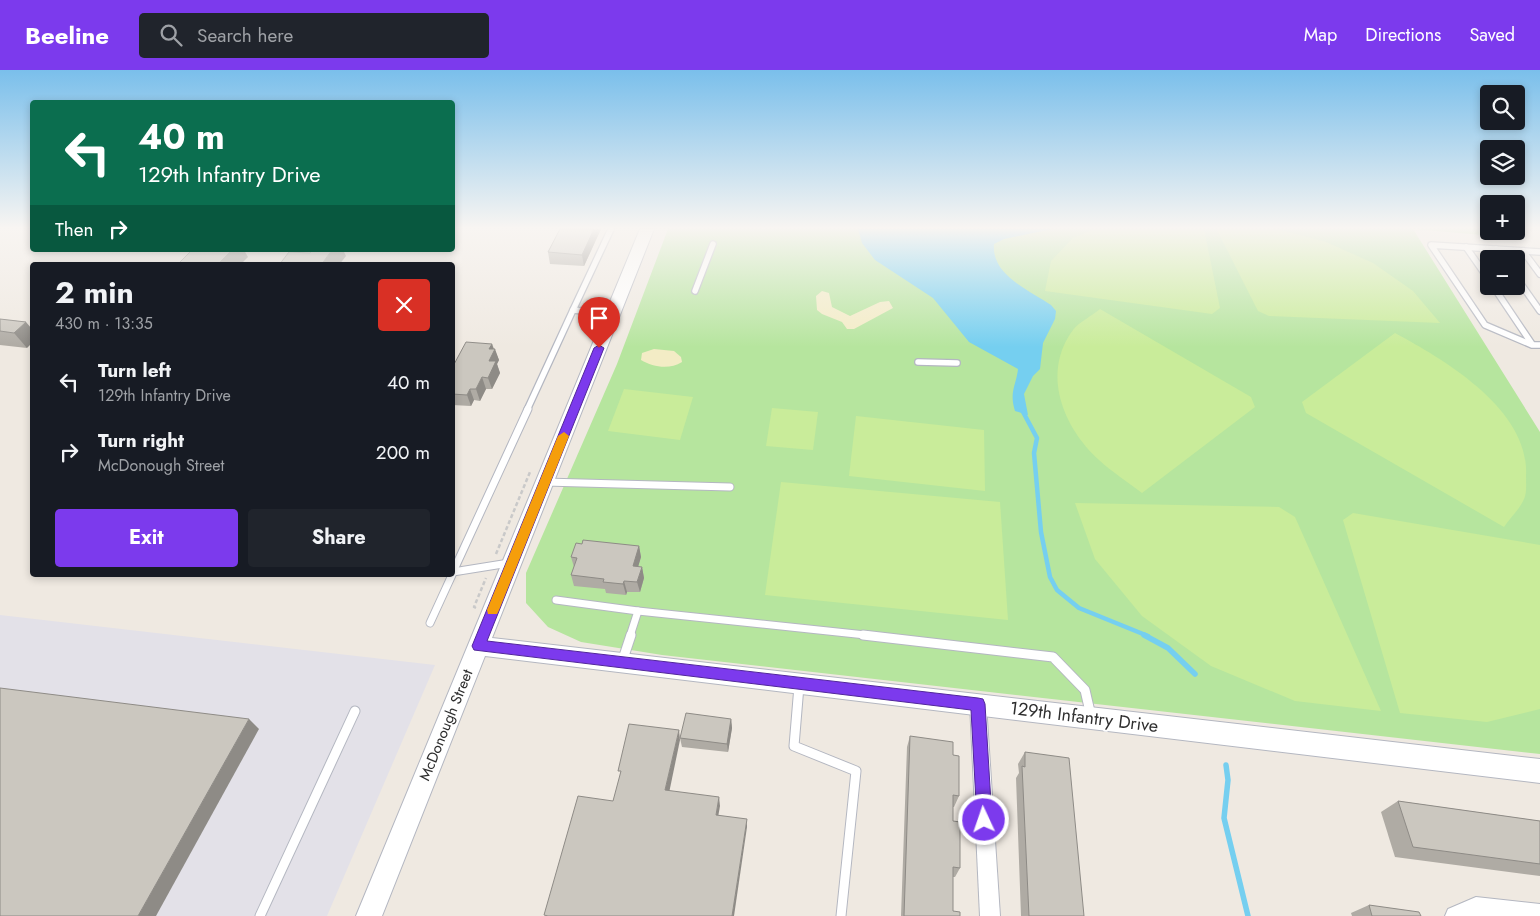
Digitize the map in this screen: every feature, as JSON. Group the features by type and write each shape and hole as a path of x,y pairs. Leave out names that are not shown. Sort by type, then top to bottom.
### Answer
{"street":[{"name":"McDonough Street","path":"369,916 631,268"},
{"name":"129th Infantry Drive","path":"479,646 1540,770"},
{"path":"978,704 990,916"},
{"path":"1457,915 1476,907 1540,914"}],"lane":[{"path":"455,570 592,268"},
{"path":"695,291 704,268"},
{"path":"1447,268 1485,325 1532,344 1540,345"},
{"path":"1525,290 1540,311"},
{"path":"1499,295 1532,344"},
{"path":"573,310 613,314"},
{"path":"918,362 956,363"},
{"path":"545,482 730,487"},
{"path":"455,574 512,563"},
{"path":"430,623 452,577"},
{"path":"556,600 638,611 963,645 1053,658 1085,690 1091,717"},
{"path":"622,662 638,611"},
{"path":"799,683 794,746 856,771 841,916"},
{"path":"260,916 355,711"}],"shaded area":[{"path":"0,615 435,665 327,916 0,916"}],"green space":[{"path":"653,268 1438,268 1540,432 1540,754 662,655 581,642 548,627 526,603 526,573 617,364"},
{"path":"1050,268 1212,268 1220,308 1212,314 1045,291"},
{"path":"1236,268 1381,268 1413,291 1440,323 1269,316 1258,311"},
{"path":"1100,309 1251,397 1255,407 1142,493 1099,460 1086,447 1075,432 1060,399 1058,364 1063,347 1073,330"},
{"path":"1395,333 1437,357 1481,390 1499,409 1514,430 1524,452 1526,491 1522,503 1504,527 1306,413 1302,402"},
{"path":"624,389 693,397 680,440 608,431"},
{"path":"772,408 818,412 813,450 766,446"},
{"path":"856,416 984,430 985,491 849,476"},
{"path":"781,482 1000,502 1008,620 765,595"},
{"path":"1075,503 1279,507 1295,517 1381,711 1295,701 1211,666 1142,616 1095,559"},
{"path":"1353,513 1540,545 1540,709 1487,722 1400,713 1343,520"}],"sand":[{"path":"822,291 829,293 832,307 850,316 880,302 889,301 893,308 854,329 847,329 842,322 817,310 816,296"},
{"path":"654,349 674,351 681,357 682,362 672,366 661,367 641,360 642,353"}],"water":[{"path":"888,268 1002,268 1013,280 1051,305 1056,311 1055,319 1043,343 1040,369 1033,376 1024,394 1028,415 1015,411 1013,404 1018,369 969,342 933,298"}],"building":[{"path":"0,319 26,322 14,333 0,331"},
{"path":"466,342 492,344 489,349 495,349 489,361 496,361 488,378 482,377 476,389 470,389 467,395 455,394 455,362"},
{"path":"583,540 639,546 633,566 642,567 637,582 624,581 623,584 603,582 604,579 571,575 577,558 571,557 576,543 582,544"},
{"path":"0,688 249,719 138,916 0,916"},
{"path":"686,713 731,719 727,744 680,738"},
{"path":"629,724 679,730 665,790 719,797 716,815 747,819 732,916 544,915 578,796 613,801 621,771 618,771"},
{"path":"910,736 953,742 953,755 959,756 959,796 953,795 953,821 960,822 960,868 953,867 953,911 960,912 960,916 904,916"},
{"path":"1025,752 1069,758 1084,916 1029,916 1022,766 1025,767"},
{"path":"1398,801 1540,821 1540,864 1413,847"},
{"path":"1369,905 1419,912 1421,916 1372,916"}],"waterway":[{"path":"1022,410 1037,438 1034,453 1041,532 1050,577 1057,590 1079,608 1148,636"},
{"path":"1144,635 1168,648 1195,674"},
{"path":"1226,765 1228,780 1224,818 1248,916"}],"slow traffic":[{"path":"493,610 564,436"}],"route":[{"path":"599,348 479,646 978,704 984,820"}]}
